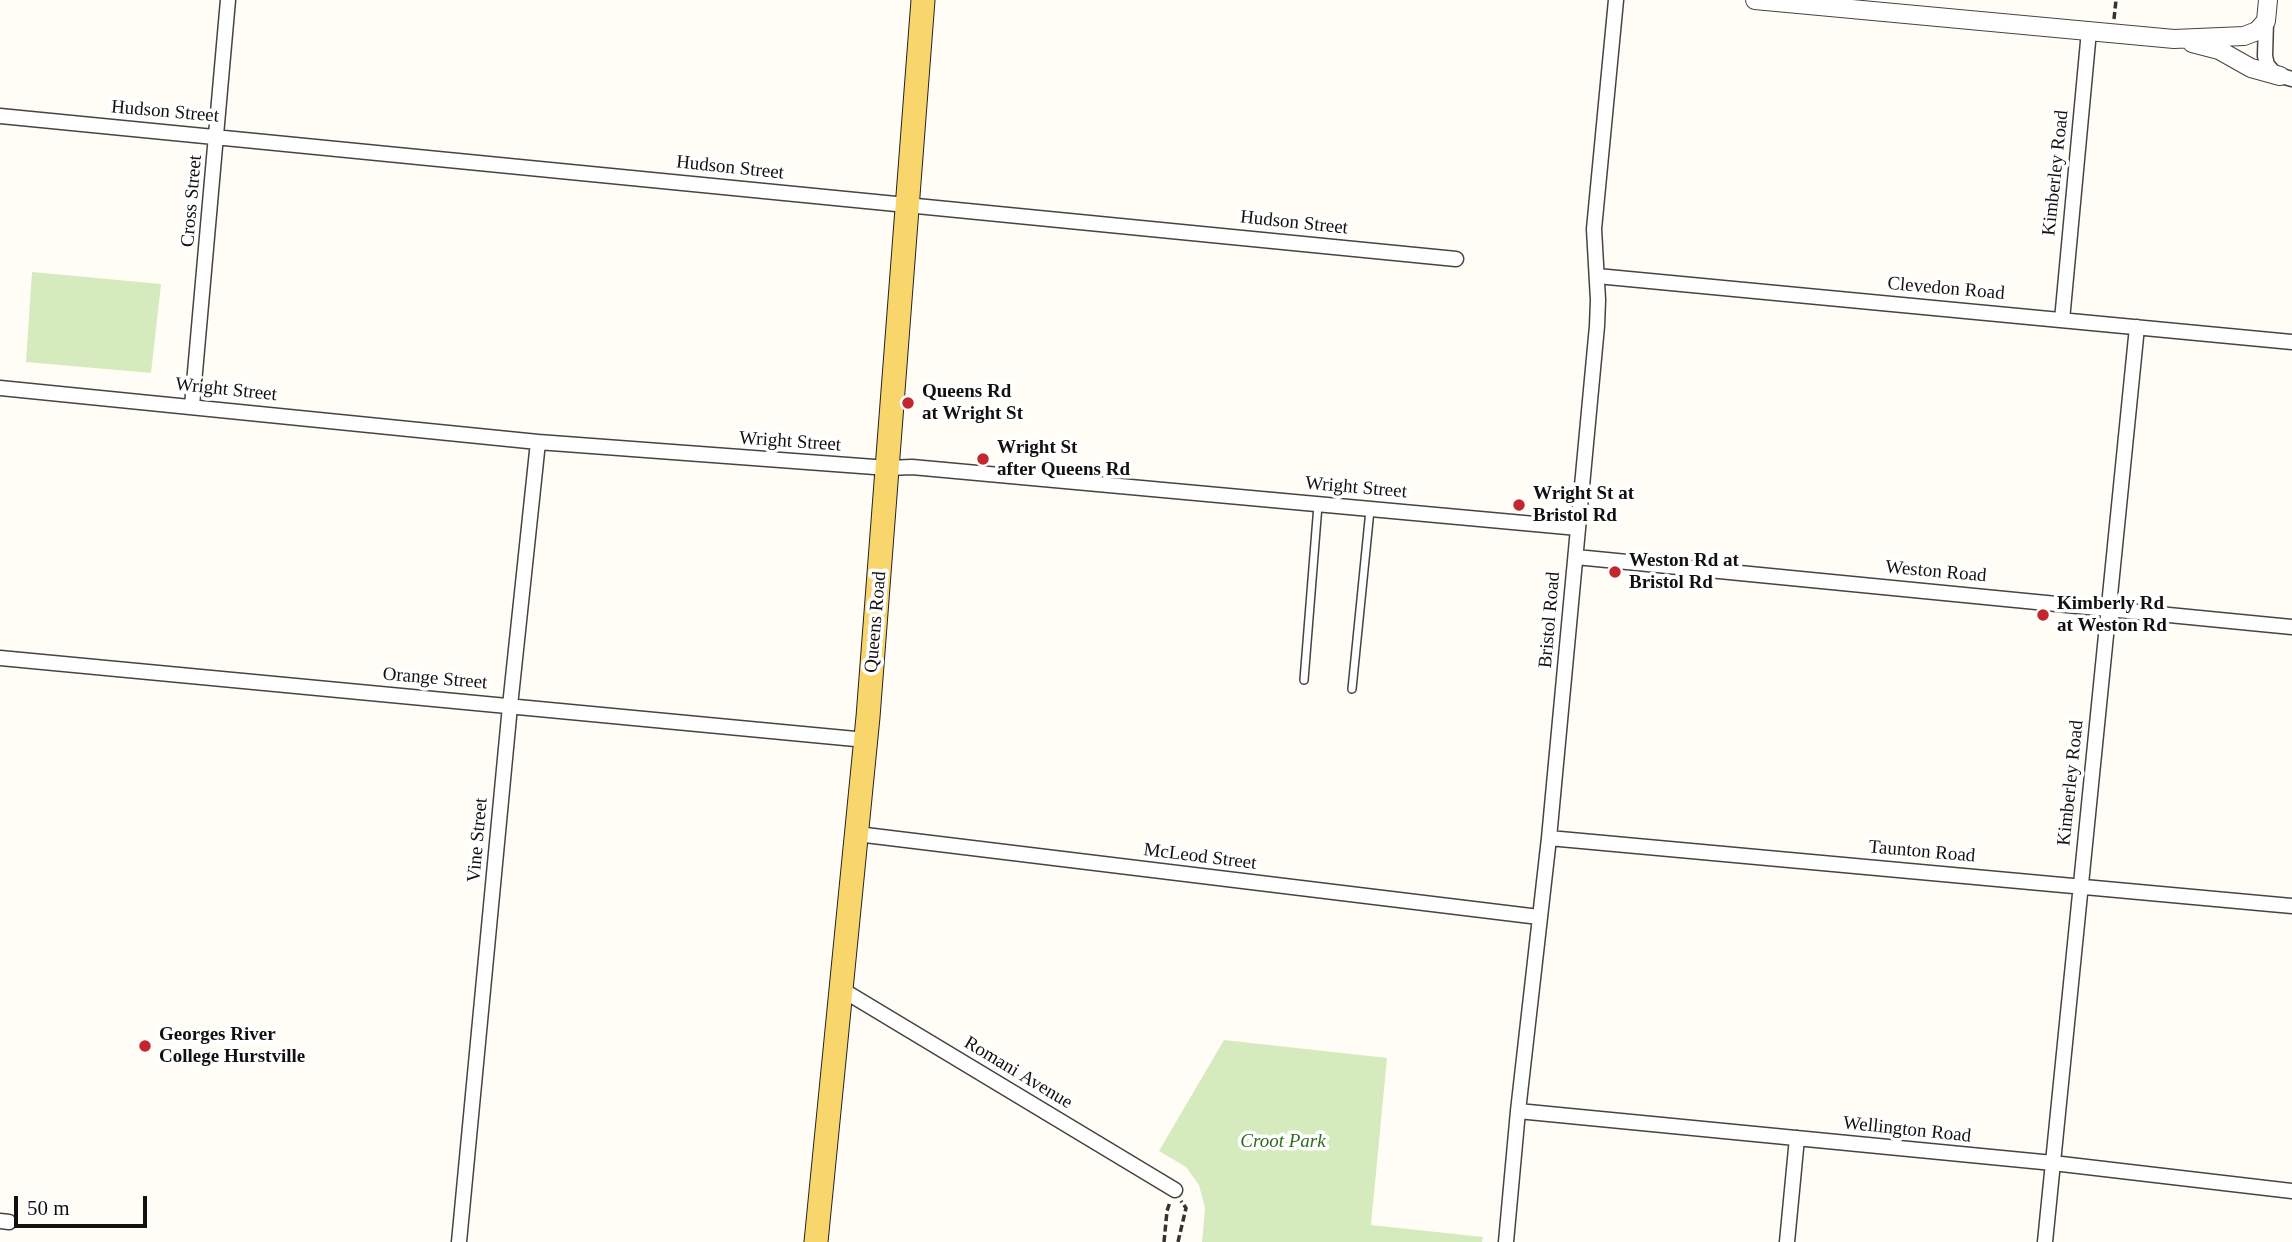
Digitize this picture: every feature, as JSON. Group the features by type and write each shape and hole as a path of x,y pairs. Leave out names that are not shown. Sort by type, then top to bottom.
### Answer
{"main road":[{"name":"Queens Road","path":"816,1242 866,740 923,0"}],"street":[{"name":"Cross Street","path":"192,406 228,0"},
{"name":"Bristol Road","path":"1506,1242 1549,838 1597,326 1594,229 1616,0"},
{"path":"1755,0 2174,38 2244,36 2257,31 2266,21"},
{"path":"2268,0 2265,56 2267,65 2286,78"},
{"name":"Kimberley Road","path":"2062,320 2089,31"},
{"path":"2174,38 2219,50 2251,68 2286,78"},
{"name":"Hudson Street","path":"0,116 1456,259"},
{"name":"Clevedon Road","path":"1597,276 2292,342"},
{"name":"Kimberley Road","path":"2045,1242 2137,327"},
{"name":"Wright Street","path":"0,388 538,442 888,468 912,467 1578,528"},
{"name":"Vine Street","path":"458,1242 538,442"},
{"name":"Weston Road","path":"1576,557 2292,627"},
{"name":"Orange Street","path":"0,658 866,740"},
{"name":"McLeod Street","path":"857,834 1539,917"},
{"name":"Taunton Road","path":"1549,838 2292,906"},
{"name":"Romani Avenue","path":"841,989 1175,1190"},
{"name":"Wellington Road","path":"1518,1111 2053,1163 2292,1191"},
{"path":"1787,1242 1797,1139"}],"lane":[{"path":"1304,680 1318,504"},
{"path":"1352,689 1370,509"}],"path":[{"path":"1164,1242 1167,1210 1175,1190"},
{"path":"1175,1190 1186,1209 1178,1242"}],"green space":[{"path":"32,272 161,284 151,373 26,362"},
{"name":"Croot Park","path":"1224,1040 1387,1058 1371,1225 1483,1237 1482,1242 1202,1242 1205,1208 1199,1185 1186,1167 1159,1151"}],"place":[{"name":"Queens Rd at Wright St","path":"908,403"},
{"name":"Wright St after Queens Rd","path":"983,459"},
{"name":"Wright St at Bristol Rd","path":"1519,505"},
{"name":"Weston Rd at Bristol Rd","path":"1615,572"},
{"name":"Kimberly Rd at Weston Rd","path":"2043,615"},
{"name":"Georges River College Hurstville","path":"145,1046"}]}
